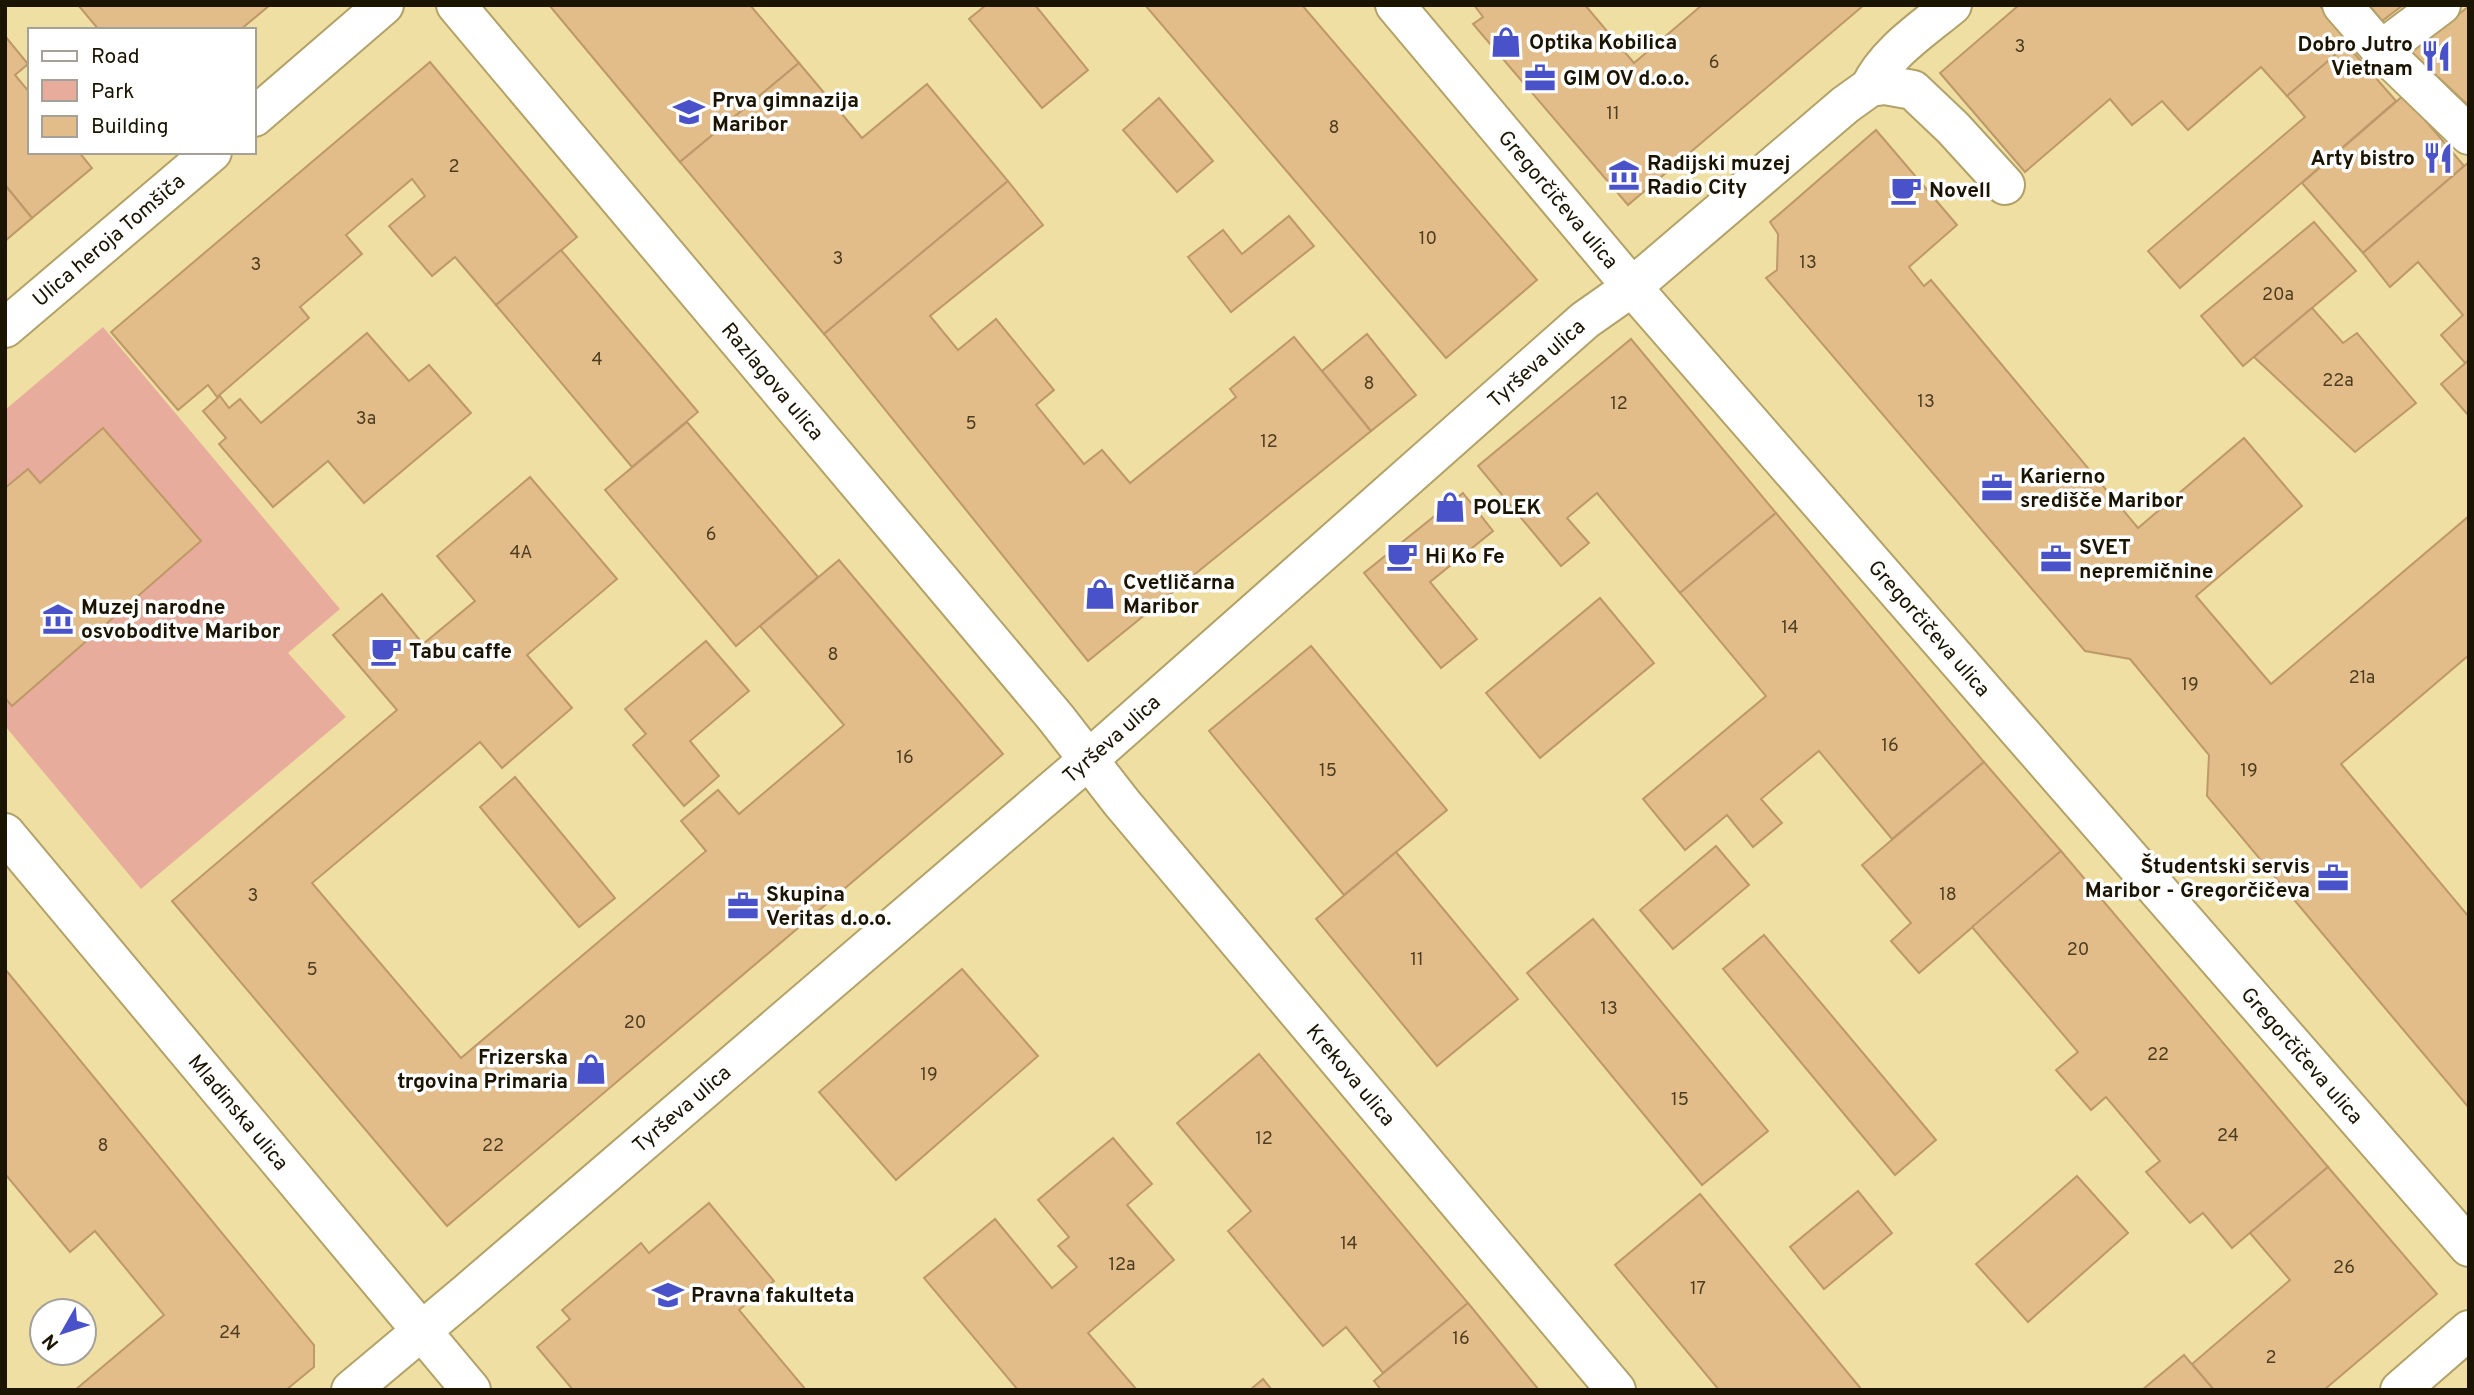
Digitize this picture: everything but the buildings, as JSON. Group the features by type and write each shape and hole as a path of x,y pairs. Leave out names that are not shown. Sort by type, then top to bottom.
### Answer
{"street":[{"path":"256,115 384,5"},
{"name":"Razlagova ulica","path":"456,5 1089,759"},
{"name":"Gregorčičeva ulica","path":"1395,5 1632,287 2469,1247"},
{"name":"Tyrševa ulica","path":"351,1390 1089,759 1585,320 1632,287 1755,180 1845,105 1870,88 1878,71 1952,5"},
{"path":"2342,5 2381,50 2469,135"},
{"path":"2381,50 2441,5"},
{"path":"1870,88 1885,85 1913,90 1953,128 2005,185"},
{"name":"Ulica heroja Tomšiča","path":"5,328 210,154"},
{"name":"Krekova ulica","path":"1089,759 1122,803 1616,1390"},
{"name":"Mladinska ulica","path":"5,833 471,1390"},
{"path":"2400,1390 2469,1330"}],"green space":[{"path":"103,327 340,609 288,653 346,717 141,889 5,726 5,410"}],"place":[{"name":"Optika Kobilica","path":"1506,42"},
{"name":"Dobro Jutro Vietnam","path":"2436,56"},
{"name":"GIM OV d.o.o.","path":"1540,78"},
{"name":"Prva gimnazija Maribor","path":"689,112"},
{"name":"Arty bistro","path":"2438,158"},
{"name":"Radijski muzej Radio City","path":"1624,175"},
{"name":"Novell","path":"1906,190"},
{"name":"Karierno središče Maribor","path":"1997,488"},
{"name":"POLEK","path":"1450,507"},
{"name":"Hi Ko Fe","path":"1402,556"},
{"name":"SVET nepremičnine","path":"2056,559"},
{"name":"Cvetličarna Maribor","path":"1100,594"},
{"name":"Muzej narodne osvoboditve Maribor","path":"58,619"},
{"name":"Tabu caffe","path":"386,651"},
{"name":"Študentski servis Maribor - Gregorčičeva","path":"2333,878"},
{"name":"Skupina Veritas d.o.o.","path":"743,906"},
{"name":"Frizerska trgovina Primaria","path":"591,1069"},
{"name":"Pravna fakulteta","path":"668,1295"}]}
